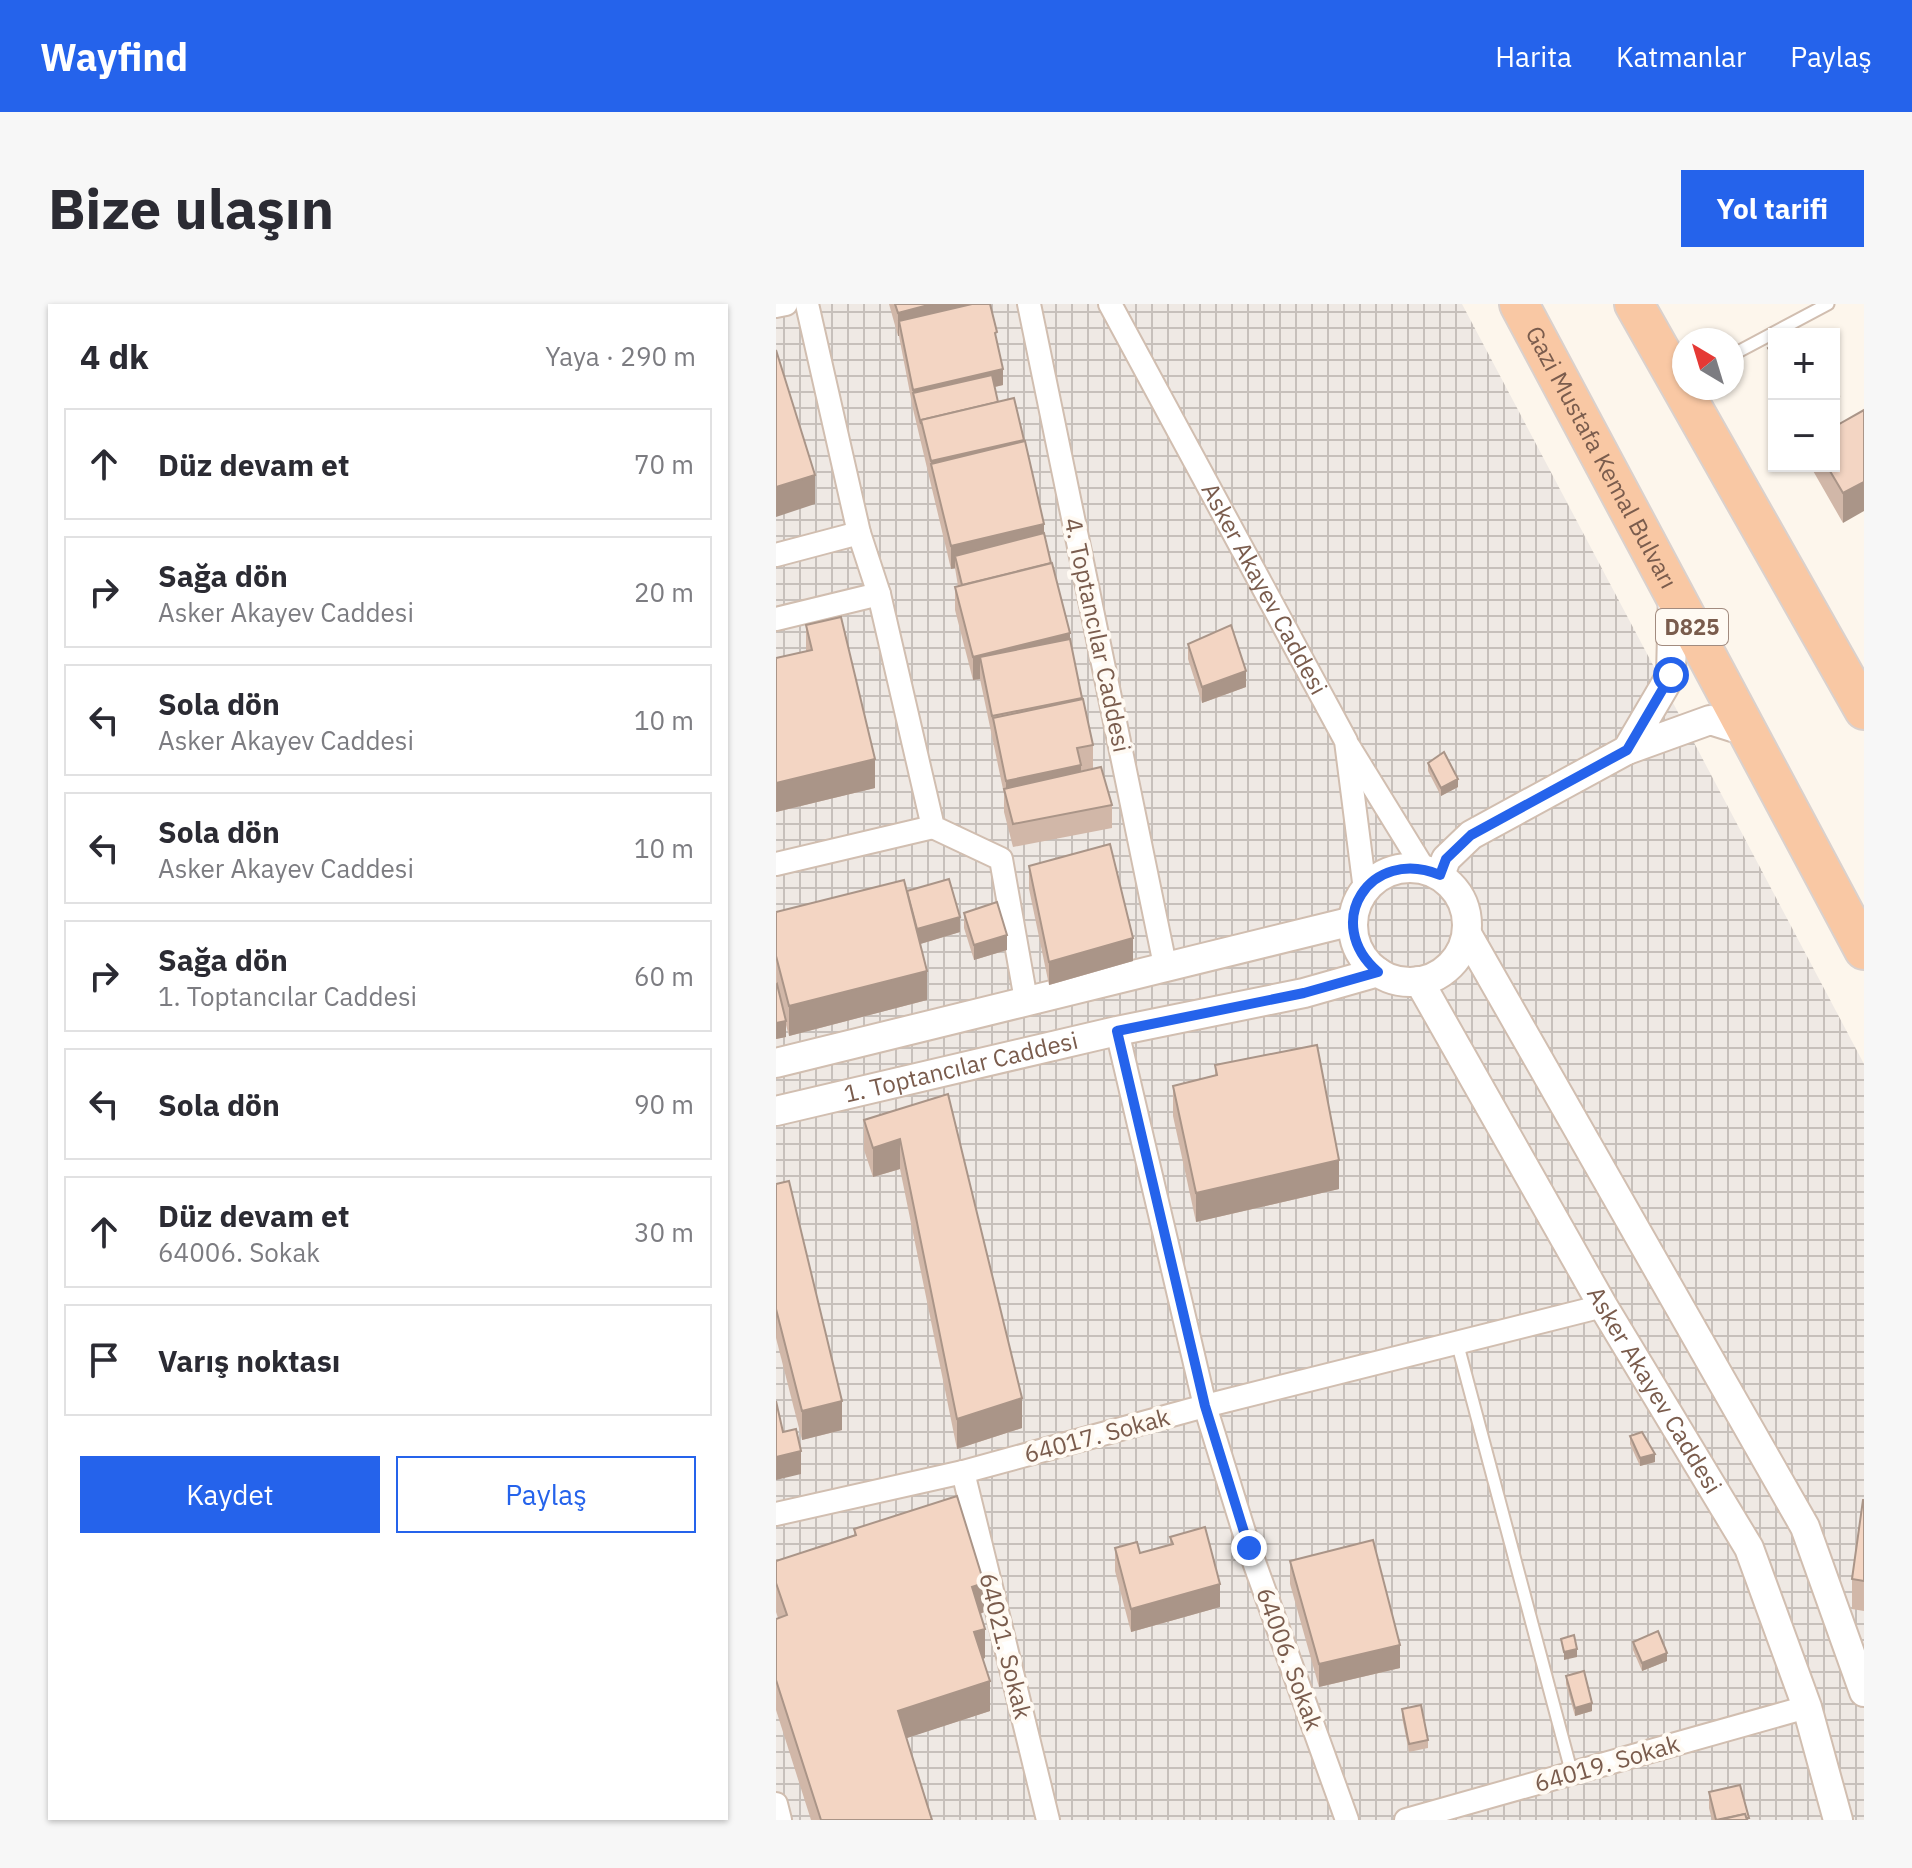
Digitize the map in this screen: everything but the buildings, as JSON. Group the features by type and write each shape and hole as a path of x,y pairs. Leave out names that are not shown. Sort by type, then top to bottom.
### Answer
{"highway":[{"name":"Gazi Mustafa Kemal Bulvarı","path":"1519,304 1864,950"},
{"path":"1634,304 1672,367"},
{"path":"1691,400 1862,701"}],"street":[{"path":"776,306 786,304"},
{"path":"807,304 859,533 879,594 933,827"},
{"name":"4. Toptancılar Caddesi","path":"1029,304 1165,965"},
{"name":"Asker Akayev Caddesi","path":"1110,304 1346,741 1365,890 1356,904 1353,921"},
{"path":"776,555 859,533"},
{"path":"1627,750 1671,675 1673,592"},
{"path":"776,619 879,594"},
{"path":"1432,872 1471,835 1627,750 1710,720 1748,732"},
{"path":"1346,741 1432,872"},
{"path":"776,864 933,827 1001,859 1026,1000"},
{"path":"1353,921 1359,950 1378,972 1391,979 1419,981 1445,970 1455,960 1467,934 1467,917 1462,900 1453,886 1432,872 1408,867 1391,871 1376,878 1365,890"},
{"name":"1. Toptancılar Caddesi","path":"776,1063 1353,921"},
{"path":"1467,934 1805,1527 1864,1692"},
{"name":"1. Toptancılar Caddesi","path":"776,1111 1117,1031 1304,993 1378,972"},
{"name":"Asker Akayev Caddesi","path":"1419,981 1603,1306 1749,1548 1807,1707 1838,1820"},
{"name":"64006. Sokak","path":"1117,1031 1205,1406 1249,1548 1347,1820"},
{"name":"64017. Sokak","path":"776,1514 963,1472 1205,1406 1603,1306"},
{"name":"64021. Sokak","path":"963,1472 1048,1820"},
{"name":"64019. Sokak","path":"1406,1820 1446,1814 1572,1774 1807,1707"},
{"path":"776,1804 780,1820"}],"lane":[{"path":"1744,349 1828,304"},
{"path":"1457,1342 1572,1774"}],"shaded area":[{"path":"776,304 1462,304 1864,1064 1864,1820 776,1820"}],"route":[{"path":"1249,1548 1205,1406 1117,1031 1304,993 1378,972 1359,950 1353,921 1356,904 1376,878 1408,867 1440,875 1446,859 1471,835 1627,750 1671,675"}]}
